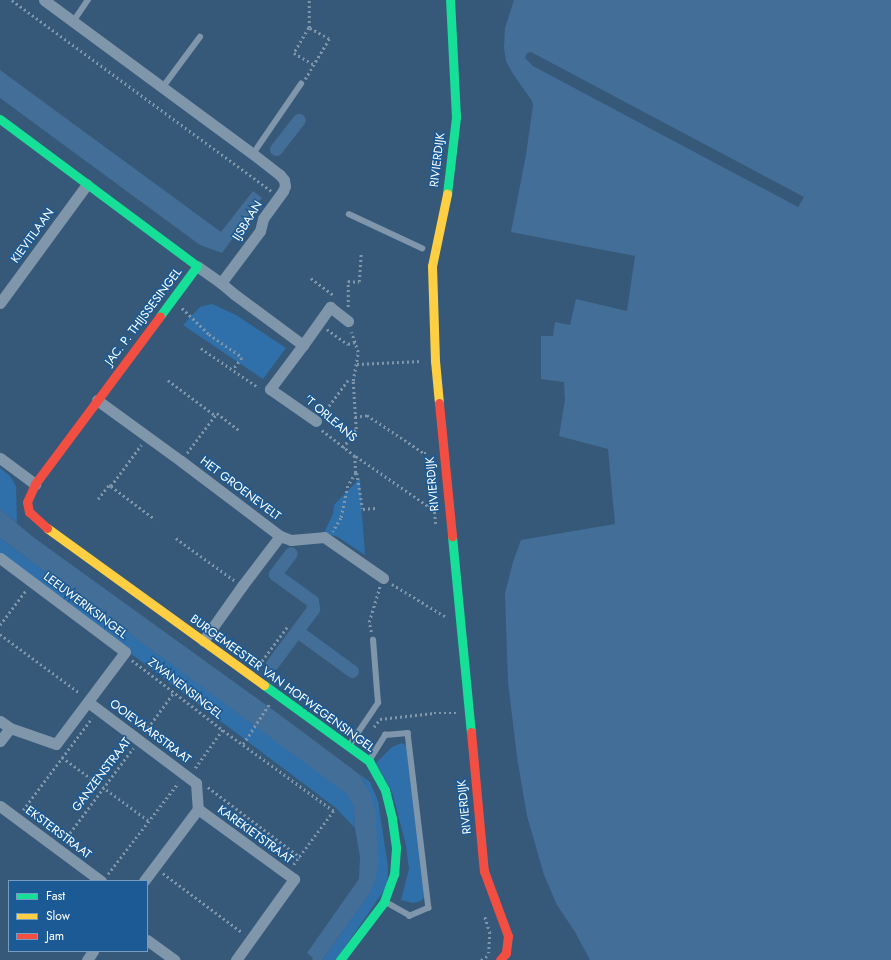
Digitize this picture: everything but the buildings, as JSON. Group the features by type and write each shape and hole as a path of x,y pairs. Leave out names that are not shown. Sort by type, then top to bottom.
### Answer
{"street":[{"name":"IJSBAAN","path":"44,0 253,154 280,175 284,180 285,186 263,219 260,231 221,283"},
{"name":"RIVIERDIJK","path":"450,0 456,116 450,178 432,266 435,361 484,871 508,936 506,958"},
{"name":"JAC. P. THIJSSESINGEL","path":"0,120 197,266 35,484"},
{"name":"KIEVITLAAN","path":"2,295 87,184"},
{"path":"197,266 302,345"},
{"path":"270,389 330,307 349,321"},
{"name":"'T ORLEANS","path":"270,389 316,423"},
{"name":"HET GROENEVELT","path":"98,400 280,536 203,641"},
{"path":"0,458 35,484"},
{"name":"BURGEMEESTER VAN HOFWEGENSINGEL","path":"35,484 27,502 29,512 35,519 250,676 349,746 369,761 378,775 385,790 392,819 396,848 394,874 384,902 340,960"},
{"path":"280,536 290,540 324,537 383,578"},
{"name":"LEEUWERIKSINGEL","path":"0,558 125,652 56,744"},
{"name":"OOIEVAARSTRAAT","path":"89,701 196,783"},
{"path":"0,721 10,728 56,744"},
{"path":"0,741 10,728"},
{"name":"KAREKIETSTRAAT","path":"145,880 198,809 196,783"},
{"name":"EKSTERSTRAAT","path":"0,806 58,849 104,878"},
{"name":"KAREKIETSTRAAT","path":"198,809 294,879 236,960"},
{"path":"148,941 175,960"}],"lane":[{"path":"73,22 88,0"},
{"path":"163,87 200,37"},
{"path":"253,154 301,84"},
{"path":"349,214 422,248"},
{"path":"349,746 378,703 373,640"},
{"path":"369,761 385,735 408,733 429,908 410,916 384,902"}],"path":[{"path":"12,0 279,197"},
{"path":"309,0 309,28 294,53 315,65"},
{"path":"301,84 315,65 329,39 309,28"},
{"path":"343,448 356,429 353,381 358,352 349,321 348,281 359,282 361,252"},
{"path":"311,278 348,305"},
{"path":"190,314 209,334 242,358 233,370"},
{"path":"319,322 348,344 355,342"},
{"path":"201,348 265,393 270,389"},
{"path":"357,364 422,361"},
{"path":"168,380 215,415 217,413 239,430"},
{"path":"316,423 348,380"},
{"path":"181,461 215,415"},
{"path":"355,417 367,415 424,453 429,453"},
{"name":"'T ORLEANS","path":"316,423 332,436 343,448 355,456 356,473 358,475 363,509 375,508"},
{"path":"98,499 109,485 111,486 148,436"},
{"path":"355,456 428,506 433,506"},
{"path":"336,528 342,518 348,486 356,473"},
{"path":"111,486 155,519"},
{"path":"176,538 242,586"},
{"path":"373,640 369,622 383,578 450,620"},
{"path":"0,625 32,582"},
{"path":"250,676 287,627"},
{"path":"0,634 89,701"},
{"name":"ZWANENSINGEL","path":"125,652 129,658 223,730 195,769 196,783"},
{"name":"GANZENSTRAAT","path":"58,849 174,692"},
{"path":"243,744 269,705"},
{"path":"16,818 99,710"},
{"path":"372,730 380,719 434,713 458,713"},
{"path":"223,730 334,810 287,874"},
{"path":"56,744 63,758 149,821"},
{"path":"104,878 184,774"},
{"path":"196,783 208,787 300,857"},
{"path":"154,866 251,939"}],"shaded area":[{"path":"514,0 891,0 891,960 590,960 575,932 557,905 544,875 527,816 517,757 508,682 505,593 513,562 521,540 615,524 608,449 559,436 565,400 564,382 541,379 541,336 553,336 555,322 570,325 576,299 627,311 635,256 511,232 526,155 533,105 532,101 513,74 506,61 504,48 505,28"},
{"path":"0,70 221,232 253,191 262,198 222,253 200,245 0,98"},
{"path":"212,304 236,315 286,348 263,379 183,325 200,307"},
{"path":"0,468 10,476 16,486 17,523 0,509"},
{"path":"360,478 365,555 338,537 324,533 333,514 334,505"},
{"path":"0,509 33,537 359,774 371,796 376,813 378,867 375,881 368,896 322,960 312,960 313,958 307,953 359,879 360,857 355,828 354,808 347,794 0,538"},
{"path":"0,538 347,793 354,808 355,828 336,808 0,555"},
{"path":"402,743 407,746 413,785 425,896 421,901 413,903 401,900 409,869 406,845 392,792 376,763 392,747"},
{"path":"359,774 370,782 378,801 388,867 387,886 336,960 322,960 368,896 365,784"}],"pier":[{"path":"531,52 804,197 798,207 533,66 525,58 527,53"}],"waterway":[{"path":"276,149 299,120"},
{"path":"272,664 313,609 312,601 275,574 291,553"},
{"path":"297,631 352,671"}],"traffic: fast":[{"path":"447,194 456,117 450,0"},
{"path":"0,119 197,266 160,316"},
{"path":"452,536 471,732"},
{"path":"264,685 369,761 385,790 392,819 396,848 394,874 384,902 340,960"}],"traffic: slow":[{"path":"439,403 435,361 432,266 447,194"},
{"path":"47,528 264,685"}],"traffic: jam":[{"path":"47,528 29,512 27,502 35,484 160,316"},
{"path":"439,403 452,536"},
{"path":"471,732 484,871 508,936 506,953 500,960"}]}
